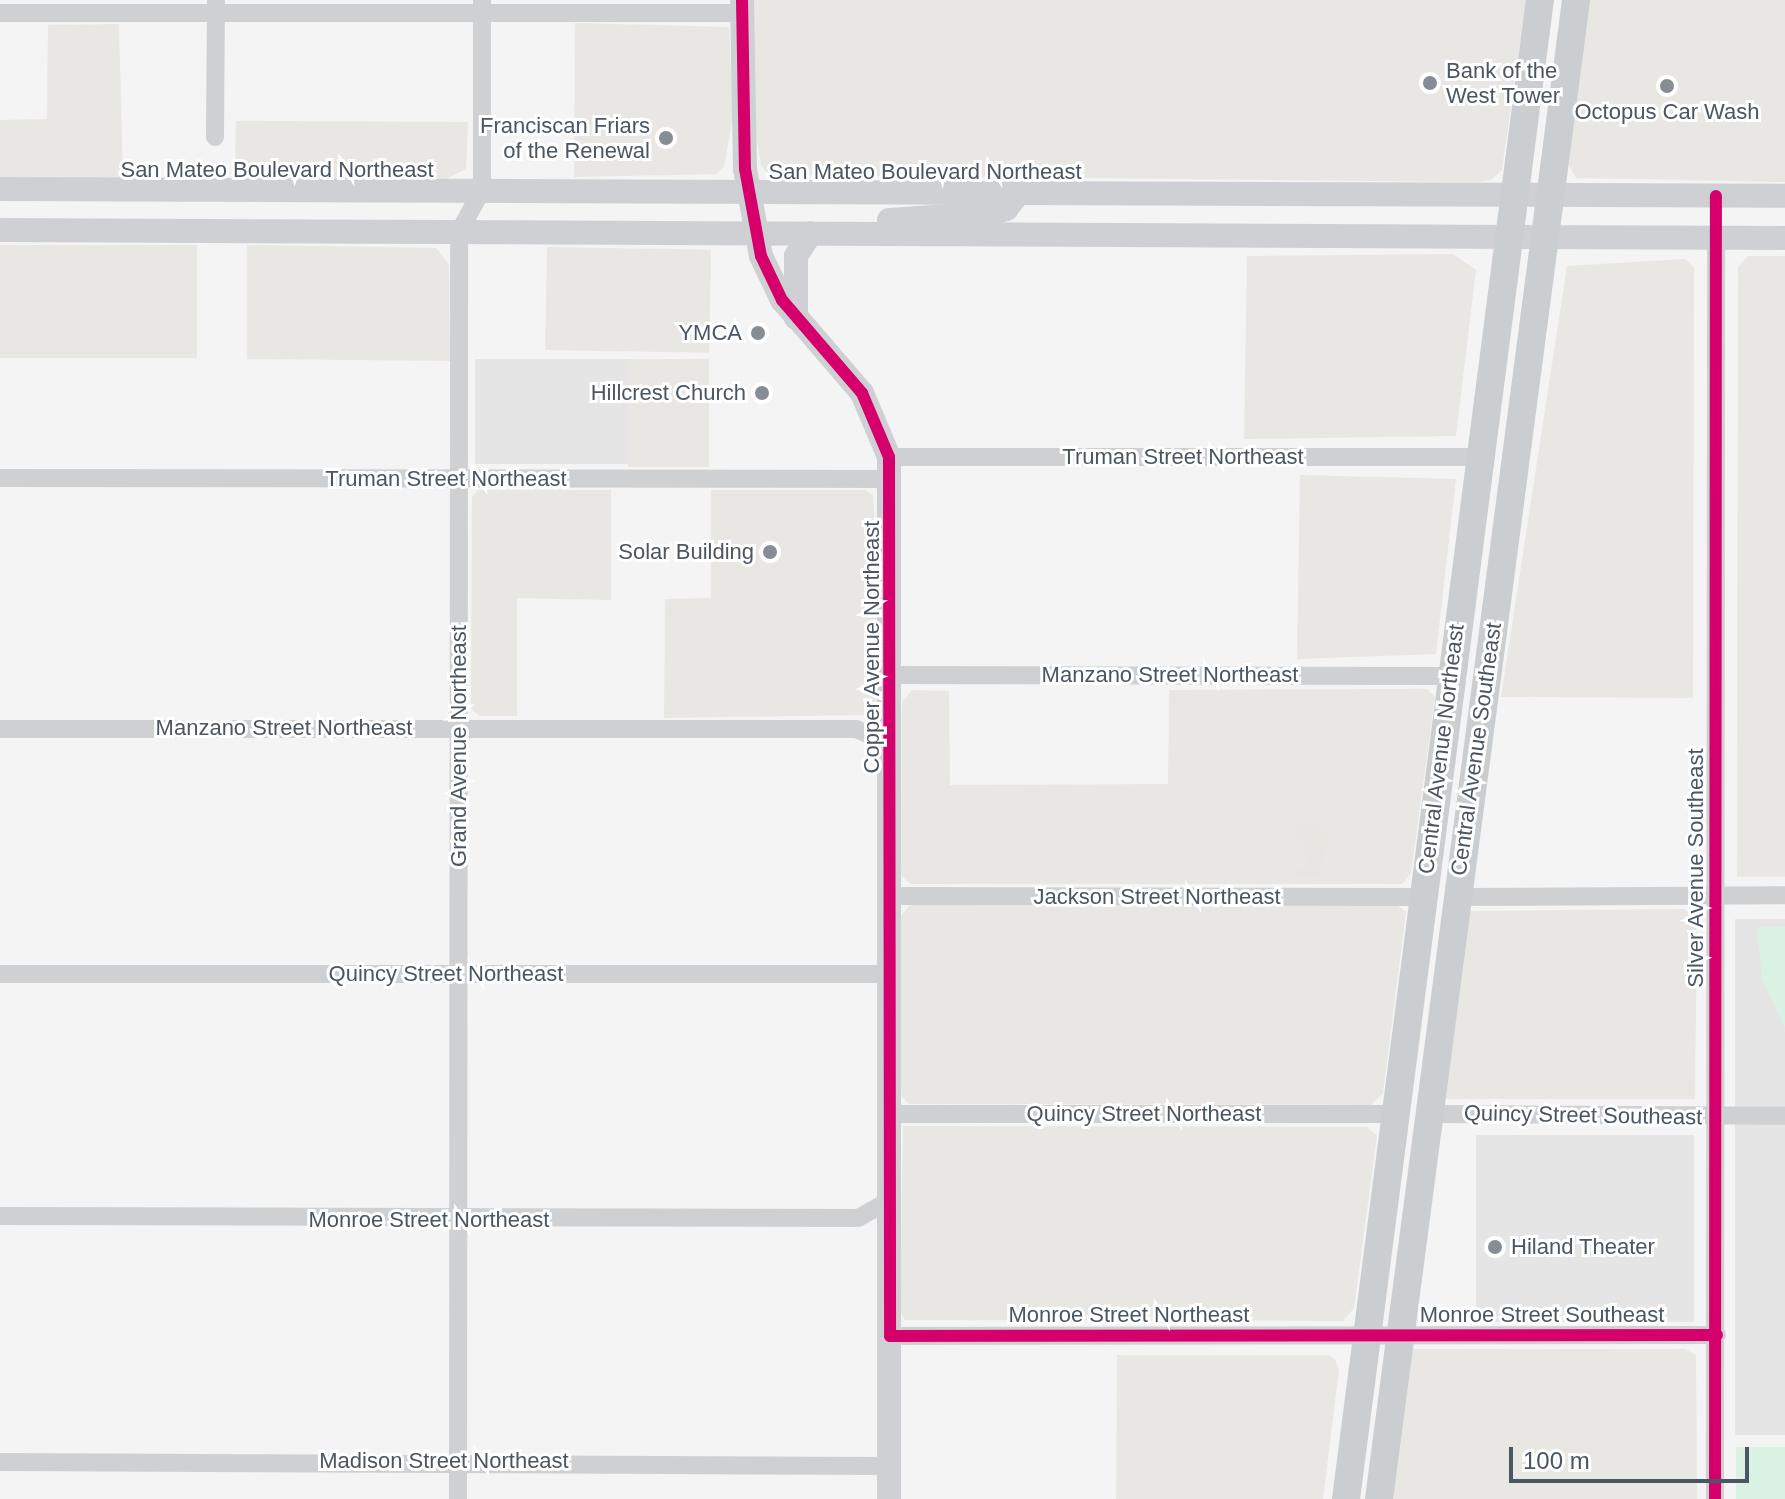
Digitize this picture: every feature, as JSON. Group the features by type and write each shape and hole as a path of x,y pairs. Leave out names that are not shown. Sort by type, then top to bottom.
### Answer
{"main road":[{"name":"Central Avenue Northeast","path":"1346,1499 1477,457 1540,0"},
{"name":"Central Avenue Southeast","path":"1379,1499 1576,0"},
{"name":"Copper Avenue Northeast","path":"742,6 748,191 755,233 770,279 796,318 862,393 890,468 889,1499"},
{"name":"San Mateo Boulevard Northeast","path":"0,189 1785,196"},
{"path":"867,234 884,221 1006,209 1019,193"},
{"path":"0,230 1785,238"},
{"path":"796,318 796,256 811,233"}],"street":[{"path":"215,137 216,6"},
{"path":"0,13 216,6 742,6"},
{"name":"Grand Avenue Northeast","path":"458,1499 459,232 482,190 482,6"},
{"name":"Silver Avenue Southeast","path":"1715,1499 1716,238"},
{"name":"Truman Street Northeast","path":"0,478 459,479 1477,457"},
{"name":"Manzano Street Northeast","path":"891,675 1449,676"},
{"path":"856,729 891,707"},
{"name":"Manzano Street Northeast","path":"0,729 856,729 891,744"},
{"path":"1456,897 1785,895"},
{"name":"Jackson Street Northeast","path":"891,896 1423,897"},
{"name":"Quincy Street Northeast","path":"0,974 891,974"},
{"name":"Quincy Street Northeast","path":"891,1114 1396,1114"},
{"name":"Quincy Street Southeast","path":"1429,1114 1785,1116"},
{"name":"Monroe Street Northeast","path":"0,1216 458,1220 858,1218 890,1200"},
{"path":"858,1218 875,1226 890,1244"},
{"name":"Monroe Street Northeast","path":"890,1336 1368,1335"},
{"name":"Monroe Street Southeast","path":"1368,1335 1717,1335"},
{"name":"Madison Street Northeast","path":"0,1462 458,1460 889,1466"}],"shaded area":[{"path":"754,0 1526,0 1502,170 1491,180 1477,182 770,175 761,166 753,117"},
{"path":"1588,0 1785,0 1785,182 1576,178 1567,162"},
{"path":"575,23 729,27 733,117 724,167 717,174 574,177"},
{"path":"119,24 123,178 0,178 0,120 47,119 48,25"},
{"path":"236,121 468,122 466,169 446,179 235,177"},
{"path":"0,245 197,245 197,358 0,358"},
{"path":"247,245 436,248 449,264 450,361 247,359"},
{"path":"547,247 711,250 709,353 545,350"},
{"path":"1453,254 1476,270 1456,436 1244,439 1247,256"},
{"path":"1748,256 1785,256 1785,877 1737,877 1738,267"},
{"path":"1685,259 1694,267 1693,698 1501,697 1567,266"},
{"path":"475,359 628,359 628,464 475,464"},
{"path":"628,359 709,359 709,467 628,467"},
{"path":"1300,475 1456,479 1436,654 1297,659"},
{"path":"478,490 611,490 611,600 517,598 517,716 479,716 471,708 472,497"},
{"path":"711,490 865,490 873,495 880,592 876,715 664,718 665,599 711,598"},
{"path":"1427,689 1435,697 1411,873 1402,884 910,884 901,875 902,702 912,690 949,691 950,785 1168,784 1169,690"},
{"path":"910,905 1398,906 1406,912 1383,1093 1371,1105 909,1104 901,1095 901,916"},
{"path":"1684,909 1697,919 1695,1099 1444,1099 1468,911"},
{"path":"1735,919 1785,919 1785,1435 1735,1435"},
{"path":"903,1126 1367,1127 1377,1136 1354,1308 1343,1321 905,1320 900,1311"},
{"path":"1476,1135 1694,1135 1694,1322 1476,1322"},
{"path":"1408,1349 1685,1349 1696,1355 1697,1499 1386,1499"},
{"path":"1117,1355 1327,1355 1335,1359 1339,1370 1323,1499 1116,1499"}],"green space":[{"path":"1757,927 1785,927 1785,1028 1762,978"},
{"path":"1736,1447 1785,1447 1785,1499 1736,1499"}],"sand":[{"path":"1317,823 1327,833 1320,877 1295,877 1292,869 1307,868 1306,838 1294,837 1293,832 1300,824 1314,829"}],"cycle path":[{"path":"742,0 745,169 761,256 782,300 862,393 889,457 890,1336 1717,1335"},
{"path":"1715,1499 1716,196"}],"place":[{"name":"Bank of the West Tower","path":"1430,83"},
{"name":"Octopus Car Wash","path":"1667,86"},
{"name":"Franciscan Friars of the Renewal","path":"666,138"},
{"name":"YMCA","path":"758,333"},
{"name":"Hillcrest Church","path":"762,393"},
{"name":"Solar Building","path":"770,552"},
{"name":"Hiland Theater","path":"1495,1247"}]}
